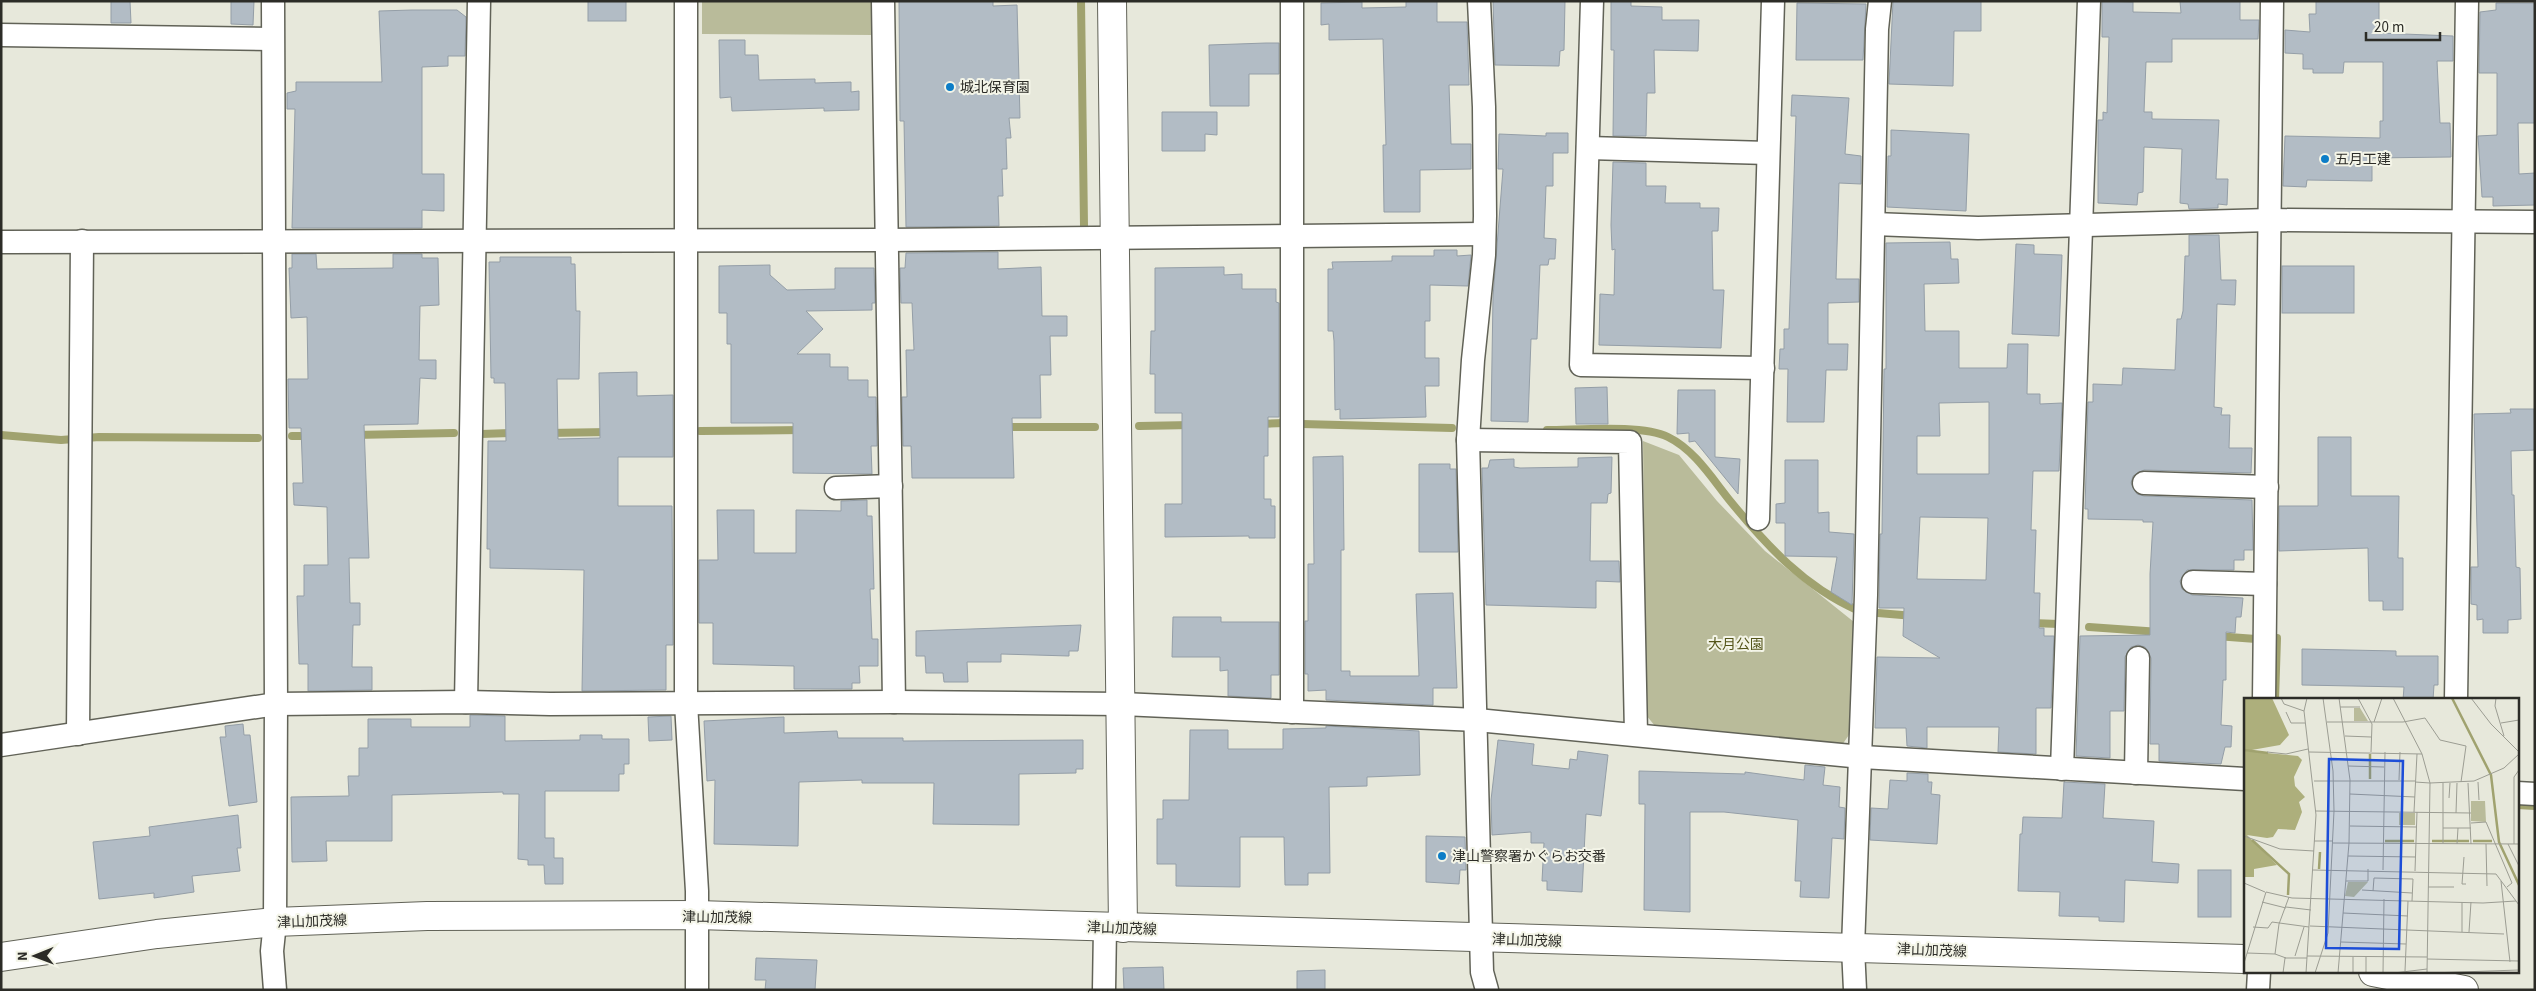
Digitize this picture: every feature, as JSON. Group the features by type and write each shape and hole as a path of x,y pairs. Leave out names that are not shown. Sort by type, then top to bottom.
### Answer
{"main road":[{"path":"1112,1 1122,704 1114,927"},
{"name":"津山加茂線","path":"1,957 157,934 275,922 534,915 698,915 1482,939 2244,959"},
{"path":"2383,974 2464,990"}],"street":[{"path":"272,1 276,704 275,922 272,951 276,990"},
{"path":"466,702 479,1"},
{"path":"686,1 686,703 698,915 697,990"},
{"path":"883,1 894,702"},
{"path":"1292,1 1292,712"},
{"path":"1479,1 1484,107 1484,234 1468,440 1477,720 1482,972 1487,990"},
{"path":"1592,1 1581,365 1763,368"},
{"path":"1758,520 1773,1"},
{"path":"1855,990 1852,948 1862,757 1877,29 1880,1"},
{"path":"2062,769 2089,1"},
{"path":"2264,698 2272,1"},
{"path":"2456,698 2467,1"},
{"path":"1,35 272,39"},
{"path":"1588,148 1768,153"},
{"path":"1874,224 1978,228 2270,220 2535,222"},
{"path":"1,242 273,243 887,240 1484,234"},
{"path":"78,734 82,241"},
{"path":"1468,440 1630,442 1636,734"},
{"path":"2144,483 2267,487"},
{"path":"836,488 891,486"},
{"path":"2193,582 2265,584"},
{"path":"2136,773 2138,658"},
{"path":"1,745 276,704 466,702 1122,704 1477,720 1862,757 2244,779"},
{"path":"2518,793 2535,794"},
{"path":"1104,990 1114,927"},
{"path":"2258,974 2258,990"}],"green space":[{"path":"702,1 872,1 873,35 702,34"},
{"name":"大月公園","path":"1643,441 1679,455 1717,501 1765,551 1854,622 1851,732 1842,745 1655,726 1646,715"}],"building":[{"path":"111,1 130,1 131,23 111,23"},
{"path":"231,1 254,1 253,25 231,24"},
{"path":"588,1 626,1 626,21 588,21"},
{"path":"899,1 993,1 993,6 1017,5 1020,118 1009,118 1011,138 1006,138 1007,169 1002,169 1003,196 998,196 999,226 906,227 904,121 900,121"},
{"path":"1406,1 1437,1 1437,22 1467,22 1469,85 1449,85 1451,144 1471,144 1471,169 1420,170 1420,212 1384,212 1383,145 1386,145 1383,39 1329,40 1329,24 1321,25 1321,3 1362,2 1362,8 1406,7"},
{"path":"1493,1 1565,1 1564,50 1560,51 1559,66 1495,65"},
{"path":"1611,1 1631,1 1631,6 1662,7 1662,20 1699,20 1698,51 1654,50 1655,93 1647,93 1646,136 1613,136 1614,50 1611,50"},
{"path":"1893,1 1981,1 1981,31 1954,31 1953,86 1889,84"},
{"path":"2102,1 2133,2 2133,12 2181,13 2180,1 2240,1 2240,20 2259,20 2258,39 2172,39 2172,62 2146,62 2144,112 2152,112 2152,119 2219,120 2216,179 2228,179 2227,205 2218,204 2218,208 2189,209 2188,204 2180,203 2182,149 2144,147 2143,192 2138,193 2137,205 2098,203 2098,120 2103,120 2103,112 2107,113 2109,37 2102,37"},
{"path":"2316,1 2379,1 2379,33 2453,36 2453,61 2437,61 2440,123 2450,123 2451,157 2372,158 2372,181 2307,180 2306,187 2283,186 2285,136 2380,138 2380,121 2383,121 2383,62 2344,62 2343,73 2313,73 2313,69 2303,69 2303,54 2285,53 2285,30 2310,32 2309,14 2316,14"},
{"path":"1797,3 1866,4 1863,60 1796,60"},
{"path":"2496,3 2535,3 2535,123 2518,123 2519,174 2535,173 2535,205 2493,206 2493,197 2482,197 2478,136 2497,135 2497,73 2479,73 2480,12 2496,10"},
{"path":"457,10 466,17 465,56 448,56 448,66 422,67 422,174 444,174 444,211 422,210 422,228 292,228 295,109 287,109 287,93 296,91 296,82 382,82 379,11"},
{"path":"719,40 745,40 745,55 758,55 759,80 815,79 815,83 851,82 851,92 859,91 859,110 824,111 824,108 732,111 731,97 720,98"},
{"path":"1279,43 1279,74 1249,74 1249,106 1210,106 1209,45"},
{"path":"1792,95 1849,98 1845,154 1861,156 1861,184 1839,183 1836,279 1859,279 1859,302 1828,303 1828,344 1848,344 1847,370 1826,370 1824,422 1787,422 1788,369 1779,369 1780,349 1784,349 1784,329 1789,329 1796,116 1791,116"},
{"path":"1162,112 1217,112 1217,135 1205,134 1205,151 1162,151"},
{"path":"1891,130 1969,134 1966,211 1887,207 1888,156 1891,156"},
{"path":"1546,133 1568,133 1568,153 1553,153 1553,186 1546,186 1544,238 1556,239 1555,259 1549,259 1548,265 1540,265 1537,339 1531,339 1528,422 1491,421 1493,297 1503,169 1498,169 1499,134 1546,136"},
{"path":"1613,162 1646,163 1646,186 1666,186 1665,203 1700,203 1700,208 1719,208 1718,231 1712,231 1713,290 1724,290 1721,348 1599,345 1600,294 1614,295 1615,249 1612,250 1611,225"},
{"path":"2189,235 2219,235 2221,280 2236,280 2235,305 2217,304 2214,407 2222,408 2221,415 2230,415 2229,448 2252,448 2251,473 2144,470 2133,476 2131,483 2137,494 2144,496 2252,500 2253,550 2244,550 2244,560 2234,560 2234,570 2187,570 2180,581 2182,589 2192,595 2243,598 2241,617 2236,617 2235,633 2226,632 2226,680 2223,680 2221,725 2232,726 2231,747 2225,747 2221,764 2159,761 2159,744 2150,744 2151,658 2145,647 2138,645 2131,647 2125,657 2124,711 2110,711 2110,758 2076,756 2080,636 2150,635 2150,574 2153,522 2143,522 2143,520 2088,519 2088,509 2085,509 2088,402 2093,402 2093,384 2122,385 2123,368 2175,370 2177,319 2181,319 2183,311 2185,256 2189,256"},
{"path":"1950,242 1951,259 1958,259 1959,283 1924,284 1925,331 1959,331 1959,368 2007,368 2008,344 2028,344 2027,394 2040,394 2040,404 2062,403 2059,471 2033,471 2031,530 2036,530 2034,593 2040,593 2039,628 2044,628 2044,636 2054,636 2051,708 2036,708 2036,754 1998,752 1999,727 1927,727 1927,748 1907,746 1906,728 1875,728 1877,657 1940,658 1903,636 1904,608 1879,608 1884,369 1886,369 1886,243","holes":["1989,402 1989,474 1917,474 1917,436 1940,436 1939,403","1920,517 1988,518 1986,580 1917,579"]},
{"path":"2016,244 2034,245 2034,254 2062,255 2059,336 2012,334"},
{"path":"1434,250 1457,250 1457,256 1471,255 1468,286 1430,285 1430,321 1425,321 1425,358 1439,358 1439,386 1425,386 1426,417 1340,419 1340,409 1335,410 1333,331 1328,331 1328,269 1333,269 1332,262 1392,261 1392,256 1434,256"},
{"path":"998,252 998,269 1041,267 1042,316 1067,316 1067,336 1050,336 1051,375 1040,375 1041,418 1012,418 1014,478 912,478 911,446 903,446 902,397 907,397 906,350 914,350 912,303 901,303 900,268 905,268 906,253"},
{"path":"292,254 316,254 317,269 393,268 393,254 422,254 422,258 438,258 439,305 420,306 419,360 436,360 436,379 420,378 418,424 364,425 369,558 349,558 350,603 360,603 360,625 353,625 352,667 372,667 372,690 308,691 308,664 299,664 297,596 304,596 304,565 328,565 327,507 294,505 293,483 303,483 301,428 289,428 288,379 308,379 307,317 291,318 289,268 292,268"},
{"path":"500,257 571,257 571,264 575,264 576,311 580,311 579,379 557,379 558,439 600,438 599,373 637,372 637,396 673,395 673,457 618,457 618,506 672,506 673,645 666,645 666,690 582,691 584,570 490,568 490,549 487,549 488,441 506,441 505,383 494,383 494,378 491,378 489,262 500,262"},
{"path":"770,265 770,275 787,290 835,289 835,268 874,268 875,303 872,303 872,310 806,311 823,329 797,354 830,354 830,367 848,367 848,380 868,380 868,397 876,397 877,446 871,446 872,474 793,473 793,423 731,423 731,344 727,344 727,313 719,313 719,266"},
{"path":"2282,266 2354,266 2354,313 2282,313"},
{"path":"1224,267 1224,275 1242,274 1242,289 1276,289 1276,302 1279,303 1279,417 1268,417 1268,456 1264,456 1264,499 1271,499 1271,506 1275,506 1275,538 1249,538 1249,536 1165,537 1165,504 1182,504 1182,413 1155,413 1155,374 1150,374 1151,331 1155,331 1155,268"},
{"path":"1607,387 1608,424 1576,424 1575,388"},
{"path":"1678,390 1715,390 1715,457 1740,459 1738,494 1695,441 1689,442 1689,433 1677,434"},
{"path":"2510,409 2534,409 2535,450 2511,451 2516,567 2520,568 2521,619 2508,620 2508,633 2483,633 2483,619 2477,620 2477,605 2471,604 2471,567 2478,567 2474,414 2511,413"},
{"path":"2318,437 2351,437 2351,496 2399,496 2398,558 2403,558 2403,610 2383,610 2383,601 2369,601 2368,548 2279,551 2279,506 2318,506"},
{"path":"1343,456 1344,550 1341,550 1341,671 1350,671 1350,676 1419,676 1416,594 1453,593 1457,688 1433,688 1433,705 1326,700 1326,690 1308,691 1308,674 1305,674 1305,621 1308,621 1308,564 1314,564 1313,457"},
{"path":"1612,457 1611,493 1608,494 1607,503 1591,503 1590,561 1619,561 1620,582 1596,581 1596,608 1486,605 1482,468 1488,468 1490,460 1514,459 1514,467 1520,468 1578,467 1578,458"},
{"path":"1785,460 1818,460 1818,513 1829,512 1829,532 1854,534 1852,605 1831,592 1837,557 1785,556 1785,523 1776,523 1776,504 1785,503"},
{"path":"1419,464 1450,464 1450,469 1456,469 1458,552 1419,552"},
{"path":"867,500 867,516 872,516 874,589 870,589 872,639 878,639 878,666 859,666 860,683 852,683 852,689 794,689 794,666 713,664 713,623 699,623 699,560 718,560 717,510 754,510 754,553 796,553 796,510 841,511 841,501"},
{"path":"1173,617 1221,617 1221,622 1279,622 1279,675 1271,675 1271,698 1228,696 1228,670 1220,671 1220,657 1172,657"},
{"path":"1081,625 1078,651 1069,651 1069,656 1001,654 1001,662 967,662 968,682 944,682 943,673 926,673 925,656 916,656 916,631"},
{"path":"2302,649 2396,651 2396,656 2438,656 2438,685 2434,685 2433,698 2403,698 2404,687 2302,685"},
{"path":"470,715 505,716 505,741 580,740 580,735 602,735 602,739 629,739 629,764 624,764 624,774 619,774 619,791 545,791 545,838 554,838 554,858 563,858 563,884 545,884 544,865 528,865 528,860 518,859 519,794 503,794 503,792 392,795 392,841 326,841 327,861 292,862 291,797 349,796 348,776 359,776 359,748 368,748 368,719 411,719 411,727 470,727"},
{"path":"671,716 672,740 649,741 648,717"},
{"path":"784,717 784,733 837,731 838,738 903,738 903,741 1083,740 1083,769 1076,769 1076,773 1019,774 1019,825 933,824 934,783 862,783 862,780 799,782 798,846 714,844 715,780 707,781 704,721"},
{"path":"243,724 244,735 250,735 257,802 229,806 220,737 226,737 225,726"},
{"path":"1326,726 1419,731 1420,775 1367,777 1367,786 1329,787 1330,873 1308,873 1308,885 1285,885 1284,837 1240,837 1240,887 1176,886 1176,864 1157,864 1157,819 1163,819 1163,800 1189,800 1190,730 1228,730 1228,749 1283,749 1283,729 1326,728"},
{"path":"1498,740 1534,744 1532,765 1569,769 1570,759 1577,760 1578,751 1608,755 1601,816 1586,814 1582,892 1547,890 1547,881 1542,881 1544,843 1531,843 1531,832 1492,835 1491,800"},
{"path":"1805,765 1825,767 1823,785 1840,787 1839,807 1845,808 1844,839 1832,838 1829,898 1800,897 1801,881 1795,881 1798,820 1724,812 1690,812 1690,912 1644,910 1645,804 1639,804 1639,771 1745,774 1745,772 1804,780"},
{"path":"1907,773 1928,774 1928,782 1932,782 1931,794 1940,795 1937,844 1870,840 1871,808 1888,809 1890,780 1907,781"},
{"path":"2064,782 2105,784 2103,818 2154,821 2152,862 2179,864 2178,883 2125,880 2124,922 2099,921 2099,917 2059,916 2060,892 2018,891 2020,834 2022,834 2023,817 2062,818"},
{"path":"238,815 241,848 237,848 240,871 192,876 194,892 154,898 154,893 99,899 93,842 150,836 149,827"},
{"name":"津山警察署かぐらお交番","path":"1426,836 1465,837 1466,870 1460,870 1459,884 1426,882"},
{"path":"2198,870 2231,870 2231,917 2198,917"},
{"path":"756,958 817,960 815,990 765,990 766,980 755,980"},
{"path":"1163,967 1164,990 1124,990 1123,968"},
{"path":"1325,970 1325,990 1297,990 1297,971"}],"waterway":[{"path":"1081,1 1084,226"},
{"path":"1259,424 1284,423"},
{"path":"1302,424 1452,428"},
{"path":"1139,426 1192,425"},
{"path":"1004,427 1095,427"},
{"path":"1547,430 1627,429 1643,430 1668,437 1695,457 1731,502 1788,564 1820,590 1857,610"},
{"path":"700,431 803,430"},
{"path":"548,433 609,432"},
{"path":"354,435 454,433"},
{"path":"481,434 514,433"},
{"path":"1,435 61,440 99,437 258,438"},
{"path":"292,436 310,436"},
{"path":"1878,613 1914,616"},
{"path":"2030,623 2059,624"},
{"path":"2089,627 2160,632"},
{"path":"2216,636 2256,639"},
{"path":"2275,698 2277,638"},
{"path":"2518,805 2535,806"}],"place":[{"name":"城北保育園","path":"950,87"},
{"name":"五月工建","path":"2325,159"},
{"name":"津山警察署かぐらお交番","path":"1442,856"}]}
